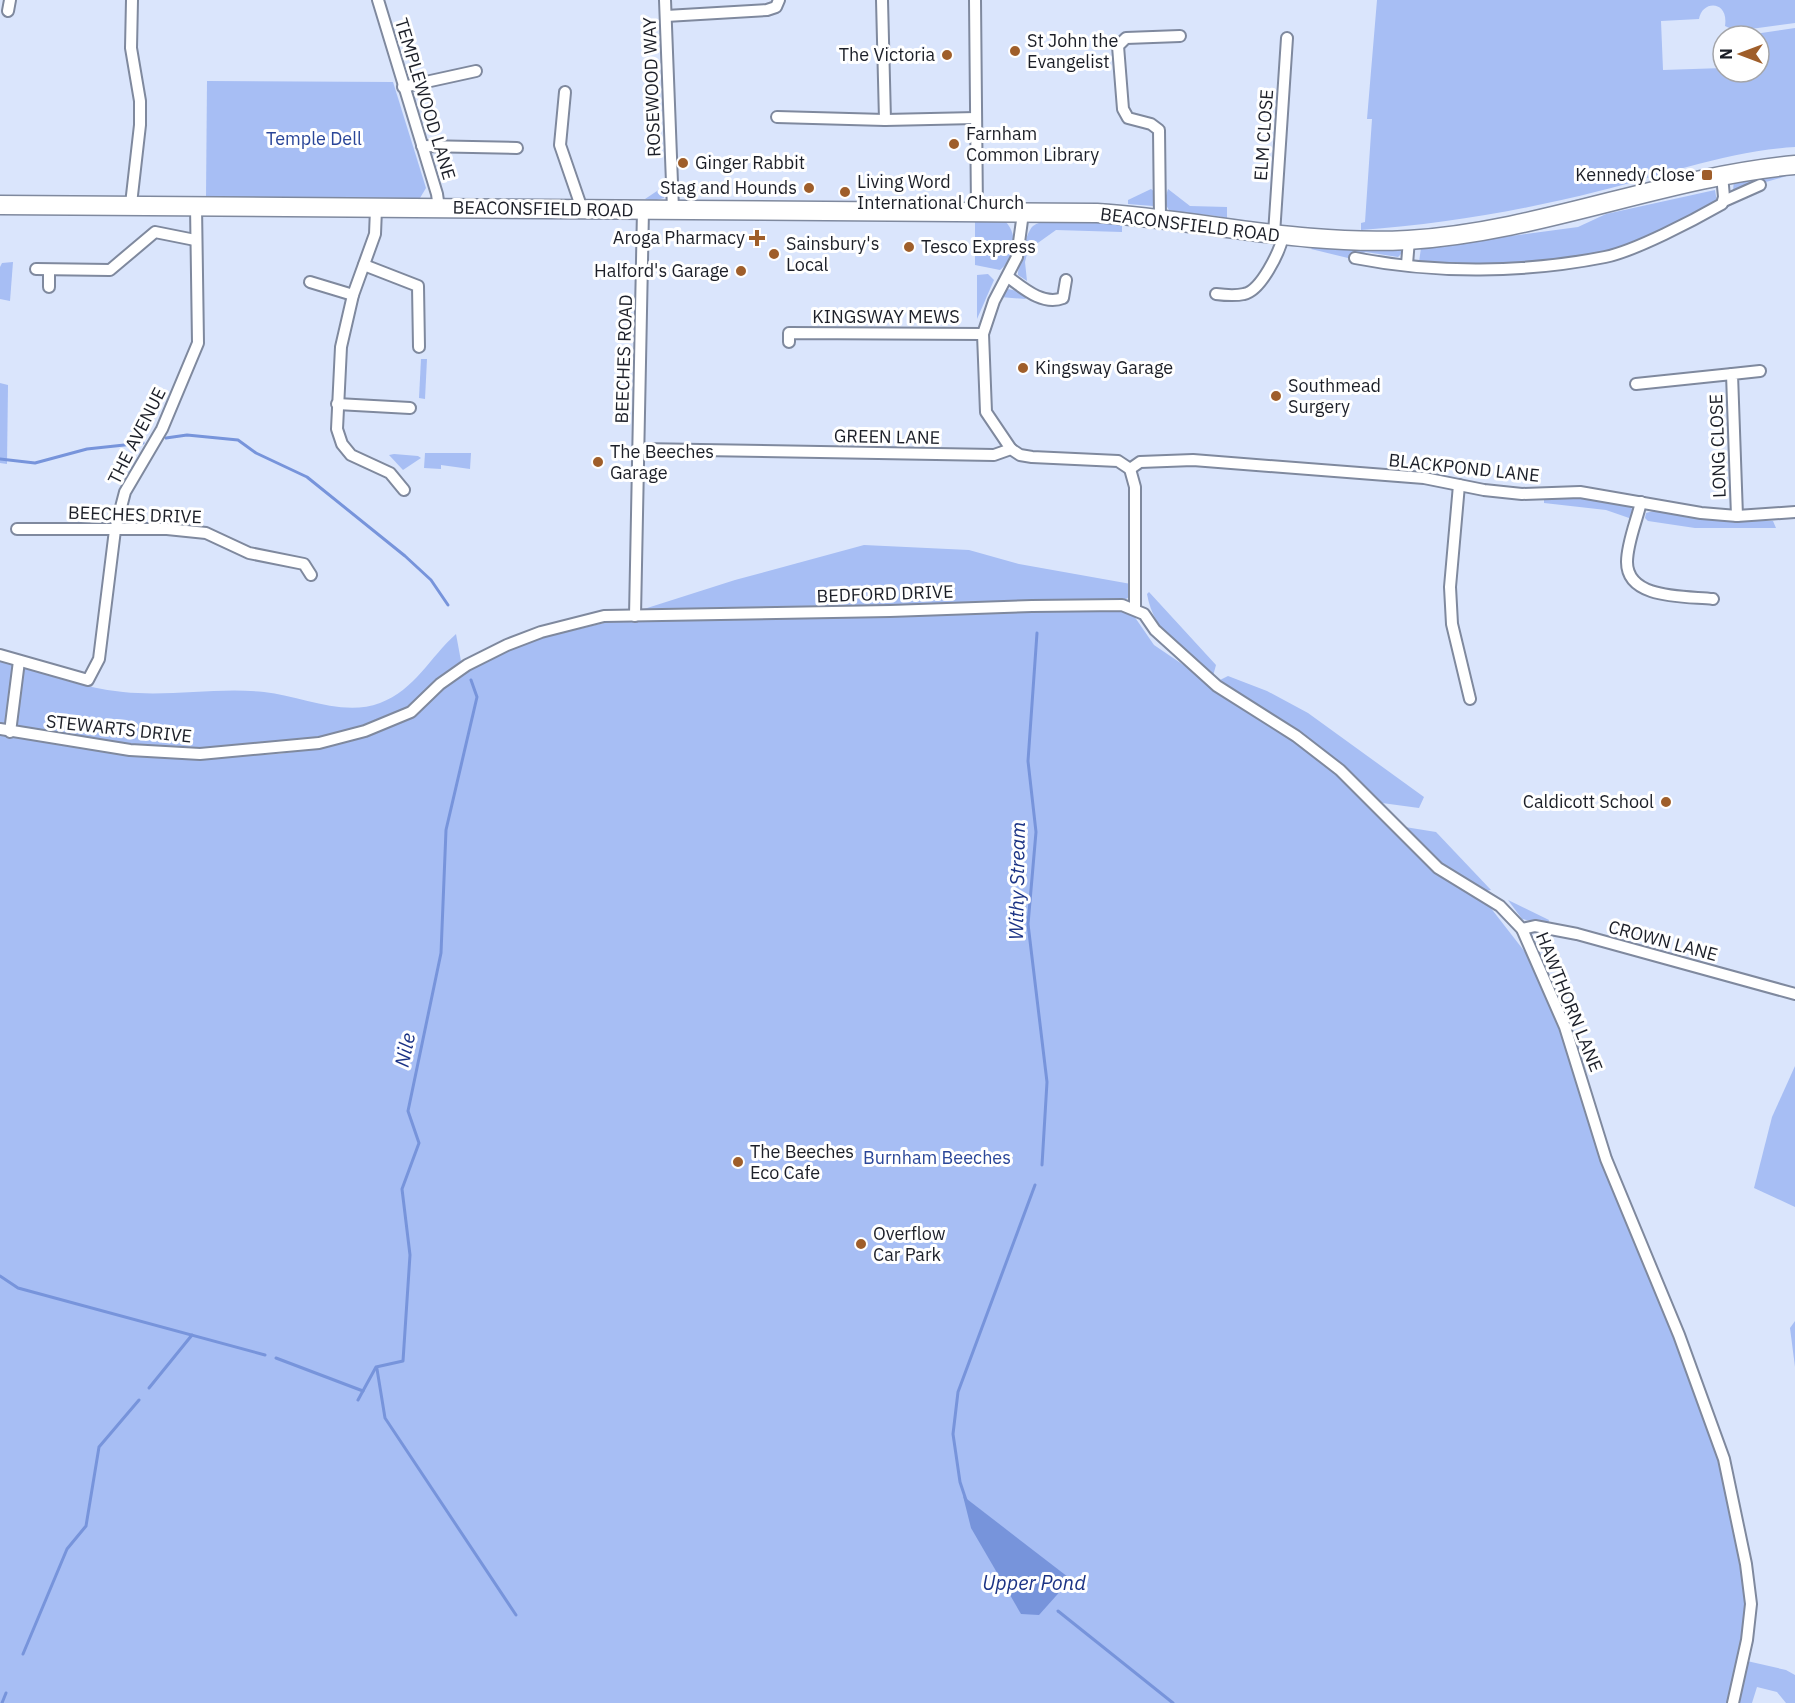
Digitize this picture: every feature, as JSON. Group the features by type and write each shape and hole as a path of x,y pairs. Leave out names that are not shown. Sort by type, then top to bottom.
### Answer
{"main road":[{"name":"BEACONSFIELD ROAD","path":"0,205 131,204 376,209 1097,213 1160,218 1279,235 1333,240 1409,240 1513,226 1722,175 1795,165"}],"street":[{"path":"131,204 140,109 131,48 132,0"},
{"name":"TEMPLEWOOD LANE","path":"378,0 437,194 439,208"},
{"name":"ROSEWOOD WAY","path":"665,0 673,209"},
{"path":"666,16 767,10 776,7 779,0"},
{"path":"882,0 885,120"},
{"path":"975,0 977,211"},
{"path":"1160,218 1159,130 1151,124 1128,118 1123,109 1118,46 1126,38 1180,36"},
{"name":"ELM CLOSE","path":"1279,235 1287,38"},
{"path":"403,87 476,71"},
{"path":"565,92 560,146 582,209"},
{"path":"777,117 885,120 976,118"},
{"path":"422,146 517,148"},
{"path":"1722,175 1724,201"},
{"path":"1355,258 1436,268 1521,268 1605,256 1639,244 1760,184"},
{"name":"THE AVENUE","path":"0,655 88,680 99,659 115,530 125,492 162,429 198,343 196,206"},
{"path":"376,209 375,234 353,295 340,347 337,429 342,444 351,455 390,473 404,490"},
{"name":"BEECHES ROAD","path":"635,616 643,210"},
{"path":"1011,449 986,412 983,334 994,301 1017,257 1023,213"},
{"path":"36,269 110,270 155,232 195,240"},
{"path":"1216,294 1245,294 1254,288 1277,257 1279,235"},
{"path":"1407,264 1409,240"},
{"path":"364,266 418,286 419,347"},
{"path":"49,270 49,287"},
{"path":"1008,277 1043,298 1059,300 1063,298 1066,280"},
{"path":"310,282 353,295"},
{"name":"KINGSWAY MEWS","path":"788,332 983,334"},
{"name":"LONG CLOSE","path":"1636,384 1760,371"},
{"name":"LONG CLOSE","path":"1732,374 1737,516"},
{"path":"338,404 410,408"},
{"name":"GREEN LANE","path":"638,449 994,455 1011,449 1020,455 1032,457 1118,461 1130,469"},
{"name":"BLACKPOND LANE","path":"1130,469 1140,462 1193,460 1353,472 1522,494 1580,492 1701,513 1737,516 1795,512"},
{"path":"1130,469 1135,488 1135,609"},
{"path":"1459,485 1450,587 1452,624 1470,699"},
{"path":"1641,502 1627,561 1629,576 1644,590 1713,599"},
{"name":"BEECHES DRIVE","path":"17,529 167,529 206,533 249,553 304,564 311,575"},
{"name":"BEDFORD DRIVE","path":"635,616 1032,606 1122,605 1135,609"},
{"name":"HAWTHORN LANE","path":"1135,609 1144,614 1155,630 1217,686 1296,735 1340,770 1438,868 1500,906 1522,930 1565,1027 1606,1159 1679,1335 1724,1459 1746,1564 1751,1604 1747,1640 1733,1703"},
{"name":"STEWARTS DRIVE","path":"5,730 130,750 200,754 319,743 365,731 411,712 440,684 467,664 507,645 541,632 604,616 635,616"},
{"path":"5,730 19,661"},
{"name":"CROWN LANE","path":"1522,930 1535,926 1577,934 1795,994"}],"green space":[{"path":"1377,0 1795,0 1795,23 1771,26 1771,24 1725,24 1723,11 1715,6 1705,8 1699,19 1661,21 1663,70 1711,68 1711,84 1771,84 1771,32 1795,28 1795,147 1721,158 1599,191 1510,211 1361,230 1361,223 1365,222 1372,119 1367,119"},
{"name":"Temple Dell","path":"207,81 393,82 426,188 420,198 206,197"},
{"path":"1795,173 1780,178 1733,191 1734,179"},
{"path":"666,185 664,198 653,201 645,199"},
{"path":"1151,189 1155,192 1153,206 1128,204 1128,200"},
{"path":"1168,189 1190,206 1227,207 1227,218 1169,210 1164,202"},
{"path":"1715,190 1717,202 1649,236 1600,252 1575,258 1523,263 1419,262 1421,248 1578,227 1606,214"},
{"path":"975,220 1004,220 1012,232 1014,246 1012,253 1000,270 975,265"},
{"path":"1047,220 1122,222 1122,232 1056,230 1028,250 1025,262 1027,281 1018,275 1025,242 1033,226"},
{"path":"1315,245 1401,249 1401,254 1398,257 1366,252 1348,258 1311,249"},
{"path":"13,262 10,301 0,299 0,267 2,263"},
{"path":"988,274 994,280 977,319 977,275"},
{"path":"1008,289 1022,292 1026,299 1000,297"},
{"path":"421,359 427,359 425,399 419,398"},
{"path":"0,383 8,385 7,464 0,463"},
{"path":"425,453 471,453 470,469 441,465 441,469 424,468"},
{"path":"389,455 421,458 403,470"},
{"path":"1551,496 1587,498 1630,506 1634,512 1632,519 1606,510 1544,503 1544,498"},
{"path":"1657,510 1726,520 1773,521 1776,528 1695,528 1648,521 1645,518 1646,513"},
{"path":"864,545 969,550 1019,564 1131,584 1132,595 1123,601 647,613 644,609 735,580"},
{"path":"1149,592 1216,665 1213,676 1181,650 1163,631 1151,608 1147,594"},
{"name":"Burnham Beeches","path":"1125,609 1134,616 1154,645 1309,750 1349,784 1437,874 1490,907 1525,952 1561,1028 1643,1259 1727,1479 1748,1590 1746,1618 1729,1703 0,1703 0,733 99,750 199,757 278,754 314,749 418,712 445,684 468,668 513,645 608,622"},
{"path":"456,634 461,661 421,698 394,718 364,728 300,743 189,750 116,745 0,725 0,660 61,679 107,690 141,693 264,692 351,708 380,703 403,690"},
{"path":"1228,676 1267,691 1308,713 1424,797 1419,808 1382,803 1313,743 1220,680"},
{"path":"1405,827 1436,832 1491,890 1484,891 1444,867"},
{"path":"1508,900 1549,920 1548,924 1522,919"},
{"path":"1795,1066 1795,1207 1754,1188 1772,1117"},
{"path":"1795,1321 1795,1367 1790,1328"},
{"path":"1747,1661 1786,1670 1795,1675 1795,1703 1786,1703 1777,1692 1757,1687 1752,1703 1735,1703"}],"water":[{"name":"Upper Pond","path":"963,1496 1068,1577 1064,1587 1039,1615 1021,1614 971,1528"}],"waterway":[{"path":"166,438 187,435 238,440 256,453 307,477 405,556 431,580 448,605"},
{"path":"0,459 35,463 87,449 143,443"},
{"name":"Withy Stream","path":"1037,633 1028,761 1036,832 1028,924 1047,1082 1042,1165"},
{"name":"Nile","path":"358,1400 376,1367 403,1361 410,1255 402,1189 419,1143 408,1111 441,953 446,830 477,697 471,680"},
{"name":"Withy Stream","path":"966,1500 960,1482 953,1434 958,1392 1035,1185"},
{"path":"0,1276 18,1288 265,1355"},
{"path":"149,1388 192,1335"},
{"path":"276,1358 363,1391"},
{"path":"377,1369 385,1418 516,1615"},
{"path":"23,1654 67,1549 86,1526 99,1447 139,1400"},
{"name":"Withy Stream","path":"1058,1611 1173,1703"},
{"path":"2,1703 6,1693"}],"place":[{"name":"St John the Evangelist","path":"1015,51"},
{"name":"The Victoria","path":"947,55"},
{"name":"Farnham Common Library","path":"954,144"},
{"name":"Ginger Rabbit","path":"683,163"},
{"name":"Kennedy Close","path":"1707,175"},
{"name":"Stag and Hounds","path":"809,188"},
{"name":"Living Word International Church","path":"845,192"},
{"name":"Aroga Pharmacy","path":"757,238"},
{"name":"Tesco Express","path":"909,247"},
{"name":"Sainsbury's Local","path":"774,254"},
{"name":"Halford's Garage","path":"741,271"},
{"name":"Kingsway Garage","path":"1023,368"},
{"name":"Southmead Surgery","path":"1276,396"},
{"name":"The Beeches Garage","path":"598,462"},
{"name":"Caldicott School","path":"1666,802"},
{"name":"The Beeches Eco Cafe","path":"738,1162"},
{"name":"Overflow Car Park","path":"861,1244"}]}
